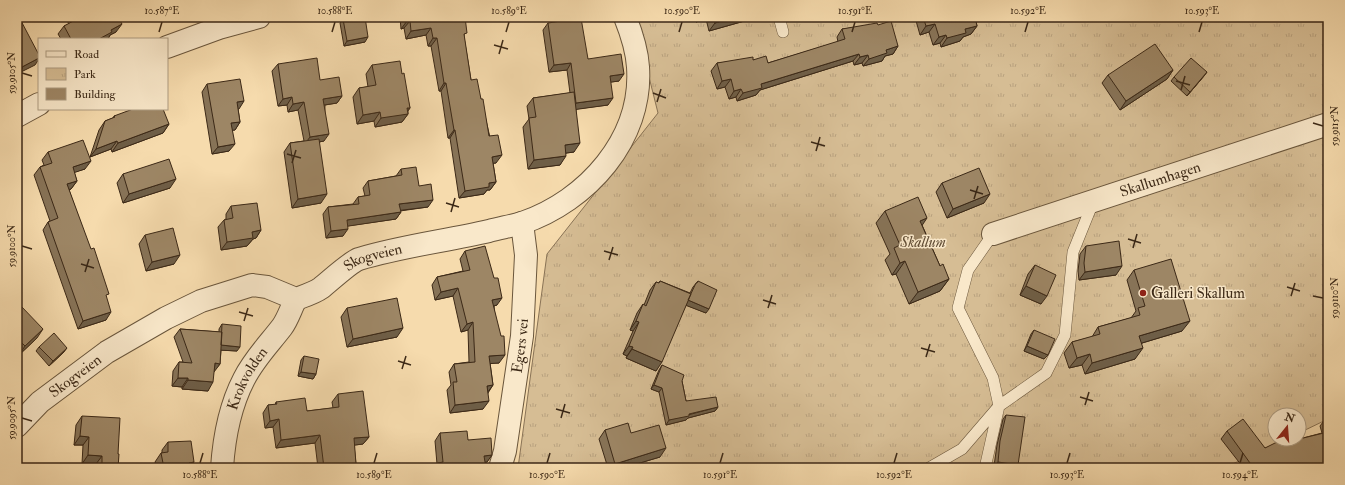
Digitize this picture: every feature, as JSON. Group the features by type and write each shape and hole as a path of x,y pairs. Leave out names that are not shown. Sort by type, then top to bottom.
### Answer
{"street":[{"path":"168,47 219,28 259,17"},
{"name":"Skogveien","path":"17,426 40,402 107,352 166,318 201,301 252,285 267,287 296,299 319,289 357,259 522,223 552,210 577,194 598,175 614,154 625,136 632,117 638,89 638,66 630,30 625,17"},
{"path":"17,116 38,105"},
{"name":"Skallumhagen","path":"992,234 1328,124"},
{"name":"Egers vei","path":"500,468 505,451 522,336 526,255 522,223"},
{"name":"Krokvolden","path":"222,468 227,427 244,379 258,356 283,326 296,299"}],"lane":[{"path":"779,17 783,32"},
{"path":"929,468 962,449 999,406 1046,373 1065,335 1073,252 1095,200"},
{"path":"985,468 999,406 993,378 958,308 968,270 992,234"}],"green space":[{"name":"Skallum","path":"634,17 1328,17 1328,419 1307,429 1307,407 1267,407 1267,447 1269,447 1224,468 518,468 547,254 658,113"}],"building":[{"path":"17,17 19,17 38,53 38,59 22,67 23,68 17,72"},
{"path":"75,17 118,17 122,24 101,38 70,38 64,26 77,19"},
{"path":"365,17 368,37 347,41 343,19"},
{"path":"406,17 465,17 467,33 464,34 471,80 477,79 481,99 483,99 489,136 498,135 502,155 492,157 496,182 489,183 489,187 465,191 446,83 444,83 437,38 433,38 431,28 411,31 410,21 407,21"},
{"path":"714,17 735,17 715,23"},
{"path":"923,17 975,17 977,26 965,29 966,33 947,38 946,35 939,37 935,24 926,26"},
{"path":"581,18 588,59 621,54 624,74 610,76 613,98 576,103 571,63 554,65 548,23"},
{"path":"891,21 898,46 886,50 887,53 869,59 868,55 860,57 859,54 761,84 762,88 743,93 741,89 734,91 731,79 722,81 717,63 753,57 753,60 766,56 768,63 845,39 842,29 877,23 878,25"},
{"path":"1155,44 1173,70 1126,101 1108,75"},
{"path":"317,58 320,80 339,77 342,96 323,99 329,134 310,137 304,102 293,104 292,97 283,99 278,64"},
{"path":"1191,58 1207,72 1190,92 1174,77"},
{"path":"400,61 402,74 404,73 410,108 407,108 408,114 381,118 380,112 363,115 359,88 376,85 372,65"},
{"path":"240,79 244,101 237,102 240,122 231,123 235,144 218,147 207,84"},
{"path":"574,92 580,143 565,145 566,156 534,160 529,118 536,117 533,98"},
{"path":"130,110 163,110 169,124 118,143 117,141 96,149 105,121 115,117 114,116"},
{"path":"319,139 327,194 298,199 290,143"},
{"path":"83,140 91,161 73,167 77,181 67,184 91,249 94,248 109,294 106,295 111,312 83,321 48,222 58,218 40,167 52,163 48,152"},
{"path":"169,159 176,179 129,194 123,174"},
{"path":"416,167 419,186 431,184 433,200 399,204 401,212 347,220 348,229 331,231 328,207 359,204 358,197 370,195 368,181 402,175 401,169"},
{"path":"979,168 990,194 953,209 942,183"},
{"path":"918,197 927,218 920,221 940,266 943,264 949,279 918,292 905,261 900,263 894,248 900,245 885,211"},
{"path":"257,203 261,230 252,232 253,238 227,242 224,220 233,218 231,206"},
{"path":"173,228 180,255 152,262 145,235"},
{"path":"1119,241 1122,266 1085,272 1084,263 1086,246"},
{"path":"485,246 494,278 498,278 502,298 492,300 501,336 504,336 505,355 489,356 493,385 487,386 489,401 455,405 453,382 457,382 454,364 475,362 473,322 467,324 458,288 441,292 437,277 470,270 465,251"},
{"path":"1171,259 1190,321 1139,336 1143,348 1092,363 1090,354 1077,358 1072,342 1100,334 1098,327 1140,315 1138,308 1145,306 1134,270"},
{"path":"1035,265 1056,275 1047,296 1026,286"},
{"path":"660,281 691,294 662,362 632,349 633,347 629,346 639,322 636,321 643,304 646,306 656,282 659,283"},
{"path":"698,281 717,290 709,309 688,300"},
{"path":"397,298 403,328 353,339 347,308"},
{"path":"21,306 43,329 25,346 17,338 17,310"},
{"path":"222,324 241,326 240,347 221,345"},
{"path":"180,329 222,332 220,364 215,363 213,382 178,378 179,362 192,363"},
{"path":"1034,330 1055,339 1048,355 1027,346"},
{"path":"54,333 67,348 53,361 39,347"},
{"path":"304,356 319,359 316,374 301,372"},
{"path":"662,365 684,375 682,381 686,401 716,397 718,407 689,414 689,416 669,420 662,388 654,385"},
{"path":"363,391 369,437 354,438 356,464 346,465 347,468 324,468 320,435 281,440 279,419 270,421 268,405 277,404 276,402 305,398 307,411 339,407 338,394"},
{"path":"1006,415 1025,417 1018,465 998,462 1000,441"},
{"path":"82,416 120,418 118,468 102,468 102,456 88,455 89,437 80,436"},
{"path":"1243,419 1265,448 1307,447 1307,437 1328,432 1328,468 1236,468 1250,463 1227,431"},
{"path":"628,423 631,433 659,425 666,448 615,464 605,430"},
{"path":"467,431 468,440 491,438 492,455 484,456 486,468 438,468 438,463 443,462 440,433"},
{"path":"191,441 194,462 189,463 190,468 164,468 161,453 168,452 168,442"}],"place":[{"name":"Galleri Skallum","path":"1143,293"}]}
